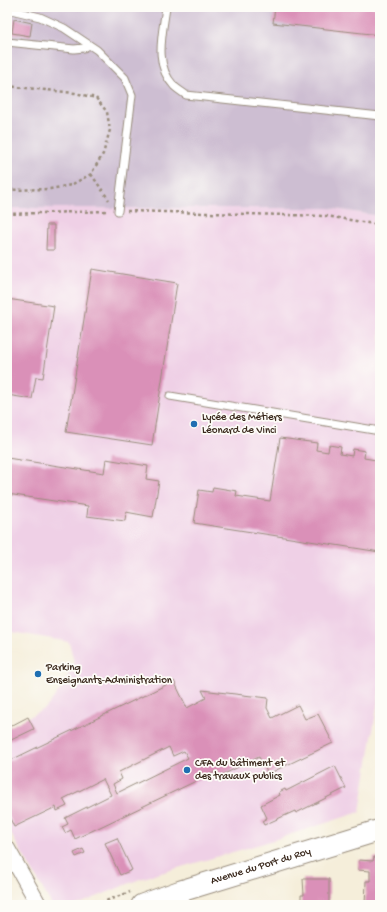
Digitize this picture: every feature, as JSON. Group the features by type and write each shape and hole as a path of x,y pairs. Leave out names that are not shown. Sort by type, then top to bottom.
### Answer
{"street":[{"name":"Avenue du Port du Roy","path":"151,903 380,830"},
{"path":"7,848 39,905"}],"lane":[{"path":"166,7 160,54 162,67 174,86 186,96 380,116"},
{"path":"7,9 40,17 64,28 97,50 125,78 132,95 118,211"},
{"path":"7,42 74,48 84,48 89,44"},
{"path":"170,396 380,431"}],"path":[{"path":"7,86 75,93 96,98 107,112 110,130 103,154 91,174 71,185 50,189 7,190"},
{"path":"91,174 118,211"},
{"path":"7,214 118,211 326,216 380,225"}],"shaded area":[{"path":"7,7 380,7 380,216 329,208 7,208"},
{"name":"Lycée des Métiers Léonard de Vinci","path":"7,208 329,208 380,216 380,687 360,812 264,843 140,879 77,905 52,905 7,827 7,728 46,708 63,686 74,662 69,642 7,631"}],"building":[{"path":"275,7 380,7 380,35 273,23"},
{"path":"14,19 32,23 30,36 12,33"},
{"path":"47,225 54,225 54,250 46,250"},
{"path":"92,269 177,283 152,445 66,432"},
{"path":"7,299 54,306 43,378 36,377 32,399 7,395"},
{"path":"280,438 317,443 316,450 328,452 329,445 341,447 340,454 352,456 353,449 365,451 364,458 376,460 377,453 380,453 380,552 194,523 199,490 212,492 213,487 237,491 236,496 270,501"},
{"path":"7,458 104,473 106,459 148,466 146,479 159,481 153,517 126,512 125,521 87,516 88,506 7,494"},
{"path":"174,681 187,708 206,698 202,690 268,698 267,708 272,718 298,705 305,719 318,714 333,743 268,774 259,757 220,776 217,771 75,839 71,830 65,833 62,827 68,824 65,818 111,795 103,779 63,799 67,806 57,811 56,807 14,827 7,812 7,762","holes":["169,747 173,756 184,751 188,758 117,793 113,784 122,779 119,772"]},
{"path":"28,717 34,729 7,742 7,728"},
{"path":"335,766 346,788 296,813 295,811 264,825 262,821 267,818 261,805 280,795 279,792 285,789 286,791"},
{"path":"117,838 132,870 120,875 105,843"},
{"path":"83,849 85,853 76,857 74,853"},
{"path":"374,857 380,858 380,905 365,904 366,881 370,881 370,871 358,870 359,860 373,861"},
{"path":"303,879 329,879 329,904 301,905 301,895 304,895"}],"place":[{"name":"Lycée des Métiers Léonard de Vinci","path":"194,424"},
{"name":"Parking Enseignants-Administration","path":"38,674"},
{"name":"CFA du bâtiment et des travaux publics","path":"187,770"}]}
